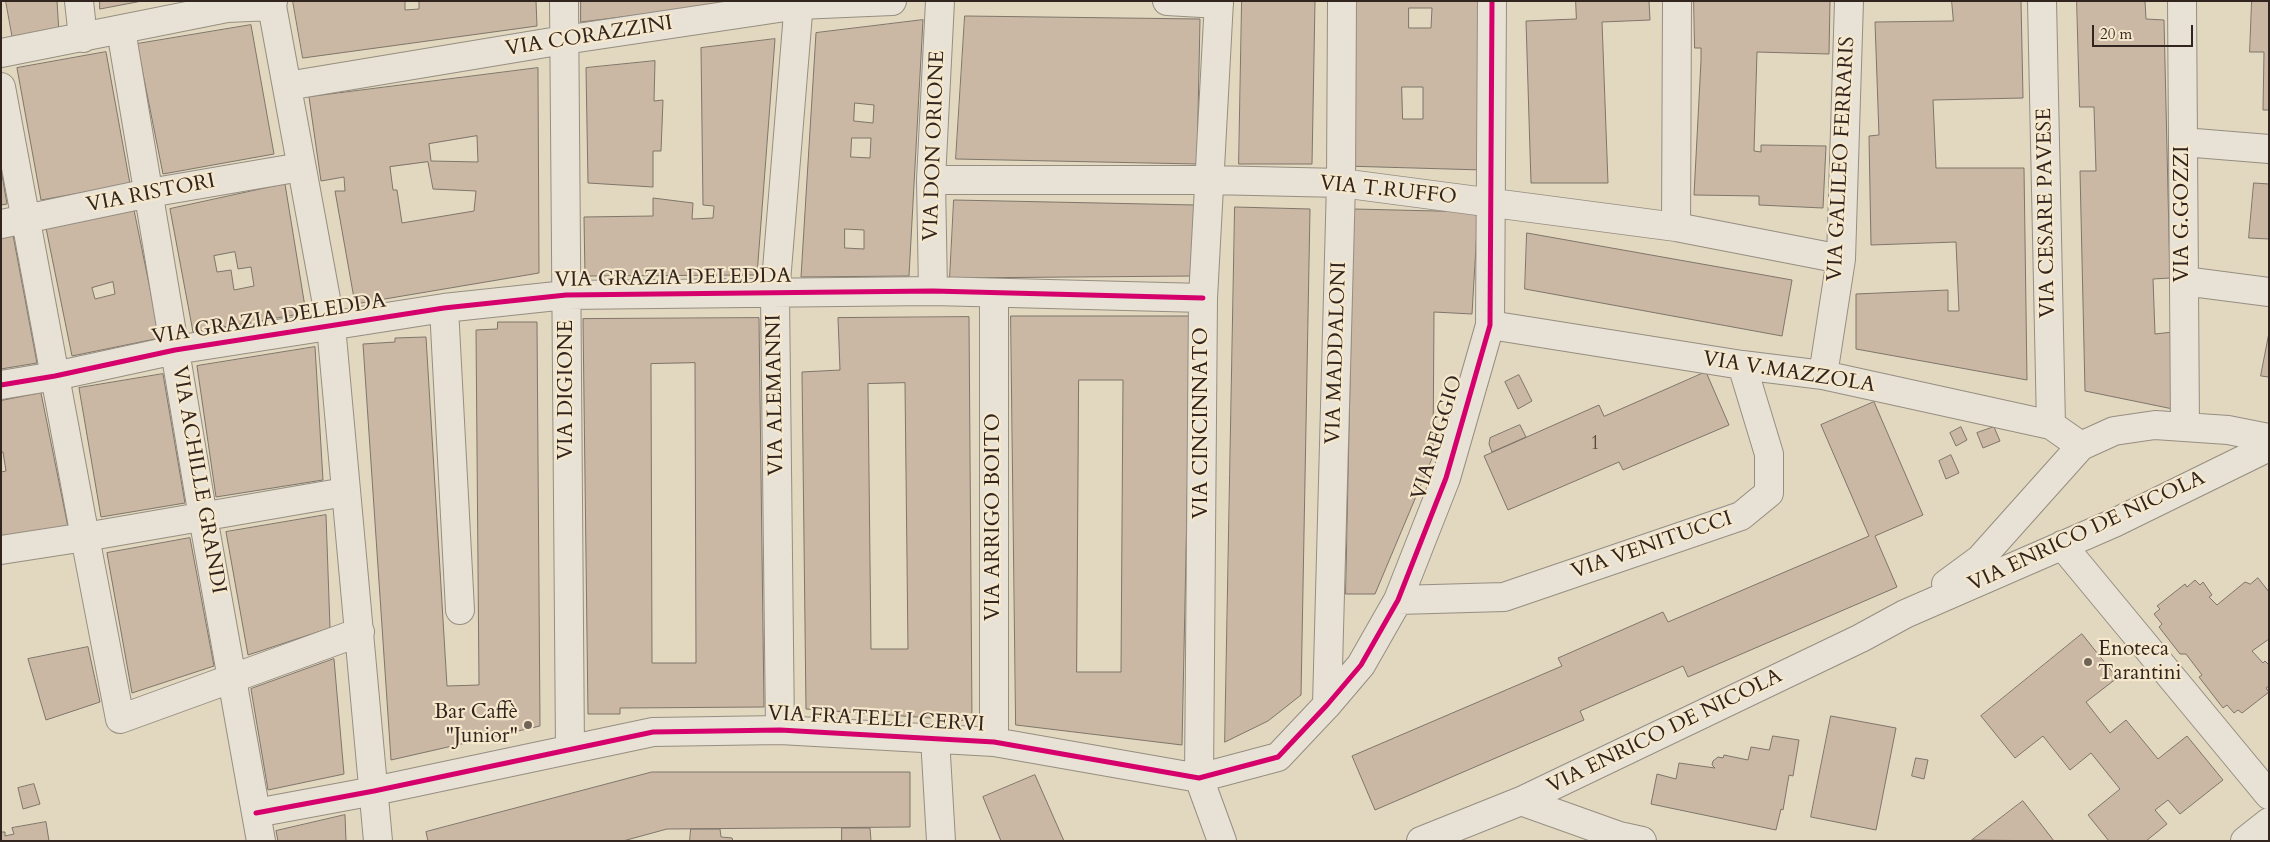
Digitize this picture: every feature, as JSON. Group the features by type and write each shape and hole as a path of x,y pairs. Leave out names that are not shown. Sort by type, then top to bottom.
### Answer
{"street":[{"path":"79,1 83,38"},
{"name":"VIA DIGIONE","path":"564,1 570,749"},
{"name":"VIA CORAZZINI","path":"287,86 799,3 892,1"},
{"name":"VIA DON ORIONE","path":"933,291 931,180 940,1"},
{"path":"1168,1 1219,3"},
{"name":"VIA MADDALONI","path":"1327,705 1341,183 1342,1"},
{"name":"VIA REGGIO","path":"1200,778 1278,757 1327,705 1360,664 1398,600 1446,478 1490,325 1492,1"},
{"path":"1676,228 1677,1"},
{"name":"VIA GALILEO FERRARIS","path":"1822,375 1841,259 1849,1"},
{"name":"VIA CESARE PAVESE","path":"2042,1 2051,425"},
{"name":"VIA G.GOZZI","path":"2182,1 2185,427"},
{"name":"VIA ALEMANNI","path":"780,730 775,294 799,3"},
{"name":"VIA CINCINNATO","path":"1219,3 1203,298 1200,778 1222,841"},
{"path":"1,53 121,30 226,5 273,4 331,326 378,841"},
{"name":"VIA ACHILLE GRANDI","path":"121,30 203,517 261,841"},
{"path":"1,87 13,221 55,376 120,719 360,632"},
{"path":"2183,142 2269,149"},
{"name":"VIA RISTORI","path":"13,221 149,193 301,167"},
{"name":"VIA T.RUFFO","path":"931,180 1210,180 1341,183 1676,228 1841,259"},
{"path":"2184,281 2269,292"},
{"name":"VIA GRAZIA DELEDDA","path":"1,385 55,376 175,350 444,308 566,295 933,291 1203,298"},
{"name":"VIA ARRIGO BOITO","path":"994,293 994,742"},
{"path":"444,308 460,610"},
{"name":"VIA V.MAZZOLA","path":"1490,325 1742,366 1822,375 2051,425 2081,446"},
{"name":"VIA VENITUCCI","path":"1398,600 1504,596 1741,516 1769,493 1769,454 1742,366"},
{"name":"VIA ENRICO DE NICOLA","path":"1905,614 1980,559 2081,446 2114,431 2154,425 2228,430 2269,438"},
{"name":"VIA ENRICO DE NICOLA","path":"1421,841 1521,801 1852,642 1905,614 2114,523 2269,447"},
{"path":"1,550 346,492"},
{"path":"2062,545 2269,795"},
{"name":"VIA FRATELLI CERVI","path":"256,813 374,791 653,732 780,730 994,742 1200,778"},
{"path":"935,738 941,841"},
{"path":"1521,801 1626,839"},
{"path":"2246,841 2269,822"}],"building":[{"path":"6,1 57,1 59,33 13,40"},
{"path":"100,1 142,1 100,9"},
{"path":"293,1 405,1 405,10 419,9 419,1 536,1 537,26 303,58"},
{"path":"581,1 751,1 581,22"},
{"path":"1242,1 1315,1 1312,164 1239,164"},
{"path":"1348,1 1480,1 1483,170 1344,166","holes":["1409,8 1432,8 1431,28 1409,28","1402,87 1423,87 1423,119 1403,119"]},
{"path":"1576,1 1649,1 1650,20 1602,22 1608,183 1531,183 1526,21 1576,19"},
{"path":"1694,1 1830,1 1829,54 1757,52 1754,151 1761,152 1761,145 1826,146 1823,208 1759,205 1759,196 1694,195 1701,48 1695,48"},
{"path":"1952,1 2021,1 2023,98 1933,100 1936,168 2024,168 2027,380 1856,349 1856,294 1948,290 1948,311 1959,311 1956,242 1871,245 1869,136 1879,135 1875,22 1953,21"},
{"path":"2077,1 2145,1 2146,19 2164,20 2170,278 2153,279 2155,334 2173,332 2173,409 2085,391 2080,171 2096,171 2094,107 2080,107"},
{"path":"2252,1 2269,1 2269,110 2263,110 2264,52 2250,52"},
{"path":"965,16 1200,19 1197,164 956,159"},
{"path":"923,20 909,276 801,277 816,33","holes":["855,103 874,105 873,123 854,121","852,138 871,138 870,158 851,157","845,229 864,230 864,249 845,248"]},
{"path":"251,25 274,154 163,174 137,44"},
{"path":"775,39 757,275 585,276 584,217 653,216 653,198 693,203 692,219 713,218 714,206 703,205 701,48"},
{"path":"106,52 130,184 41,200 17,68"},
{"path":"655,61 654,101 663,100 661,151 653,151 653,187 588,183 586,68"},
{"path":"538,68 539,273 355,304 335,191 345,191 344,177 321,181 309,97","holes":["477,136 478,162 431,161 429,144","428,162 433,189 476,191 474,211 402,223 397,190 393,190 390,167"]},
{"path":"1,169 7,204 1,205"},
{"path":"2254,183 2269,184 2269,239 2249,238"},
{"path":"285,184 306,313 193,332 170,209","holes":["235,252 238,269 251,267 254,286 234,290 231,270 217,272 214,256"]},
{"path":"954,200 1195,205 1193,276 950,278"},
{"path":"1235,207 1310,209 1301,695 1268,721 1225,742"},
{"path":"1354,209 1478,212 1472,314 1434,312 1433,456 1375,594 1346,594"},
{"path":"134,210 160,338 72,356 46,228","holes":["113,282 115,294 95,299 92,288"]},
{"path":"1527,233 1792,280 1782,336 1525,289"},
{"path":"13,235 37,363 1,369 1,237"},
{"path":"1011,316 1191,316 1182,745 1016,725","holes":["1079,380 1123,380 1121,672 1077,672"]},
{"path":"969,317 972,721 806,709 802,372 840,370 838,318","holes":["905,383 908,649 871,649 868,384"]},
{"path":"759,318 764,707 620,708 620,714 588,714 583,319","holes":["695,363 696,663 652,663 651,364"]},
{"path":"498,322 537,322 540,726 391,760 363,344 395,342 395,338 426,337 447,686 479,685 476,330 497,329"},
{"path":"2269,333 2269,377 2261,376"},
{"path":"315,347 323,480 216,497 197,366"},
{"path":"1706,372 1729,425 1623,470 1619,462 1508,510 1484,456 1599,405 1604,416"},
{"path":"163,374 185,503 101,517 79,388"},
{"path":"1519,375 1532,401 1518,409 1505,382"},
{"path":"41,393 68,527 1,537 1,472 6,471 3,452 1,452 1,401"},
{"path":"1874,402 1923,515 1875,536 1897,587 1688,677 1683,666 1580,711 1584,720 1375,810 1352,756 1562,666 1558,658 1663,612 1668,622 1869,536 1821,425"},
{"path":"1520,425 1526,437 1492,452 1489,444 1490,438"},
{"path":"1961,427 1967,440 1956,446 1950,433"},
{"path":"1994,427 2000,441 1983,448 1977,433"},
{"path":"1951,455 1959,473 1946,479 1939,461"},
{"path":"326,515 330,628 248,655 226,532"},
{"path":"190,538 214,666 132,693 107,553"},
{"path":"2258,578 2269,592 2269,639 2252,651 2263,663 2265,661 2269,665 2269,686 2266,688 2269,692 2242,713 2238,710 2234,713 2227,705 2223,708 2199,677 2202,675 2186,654 2180,654 2159,627 2162,624 2154,614 2160,609 2157,606 2185,584 2187,587 2195,580 2200,585 2203,582 2212,595 2209,597 2217,605 2245,582 2250,584"},
{"path":"2082,634 2117,678 2086,702 2110,733 2126,720 2158,759 2187,736 2223,780 2180,814 2168,800 2155,810 2167,824 2146,841 2109,841 2088,815 2120,789 2091,753 2070,770 2043,736 2015,758 1981,716"},
{"path":"88,647 100,702 46,720 28,659"},
{"path":"334,659 344,774 268,790 251,689"},
{"path":"1831,716 1896,728 1876,830 1811,817"},
{"path":"1773,736 1799,740 1793,776 1789,775 1783,810 1781,809 1776,830 1651,804 1657,774 1676,779 1679,763 1715,768 1712,765 1713,761 1718,757 1723,758 1724,755 1748,760 1751,747 1769,750"},
{"path":"1916,758 1928,760 1924,779 1912,776"},
{"path":"652,772 910,772 910,827 667,829 623,841 428,841 426,832"},
{"path":"1035,775 1064,841 1001,841 983,797"},
{"path":"34,784 40,804 23,809 18,788"},
{"path":"2023,801 2054,841 1972,840"},
{"path":"345,815 346,841 278,841 276,831"},
{"path":"46,822 49,841 1,841 1,832 5,832 5,836 14,834 12,828"},
{"path":"842,828 870,828 871,841 842,841"},
{"path":"691,829 720,829 721,837 732,838 733,841 690,841"}],"cycle path":[{"path":"256,813 374,791 653,732 780,730 994,742 1199,778 1278,757 1327,705 1361,665 1398,600 1446,478 1490,325 1492,1"},
{"path":"1,385 55,376 175,350 444,308 566,295 933,291 1203,298"}],"place":[{"name":"Enoteca Tarantini","path":"2088,662"},
{"name":"Bar Caffè \"Junior\"","path":"528,725"}]}
